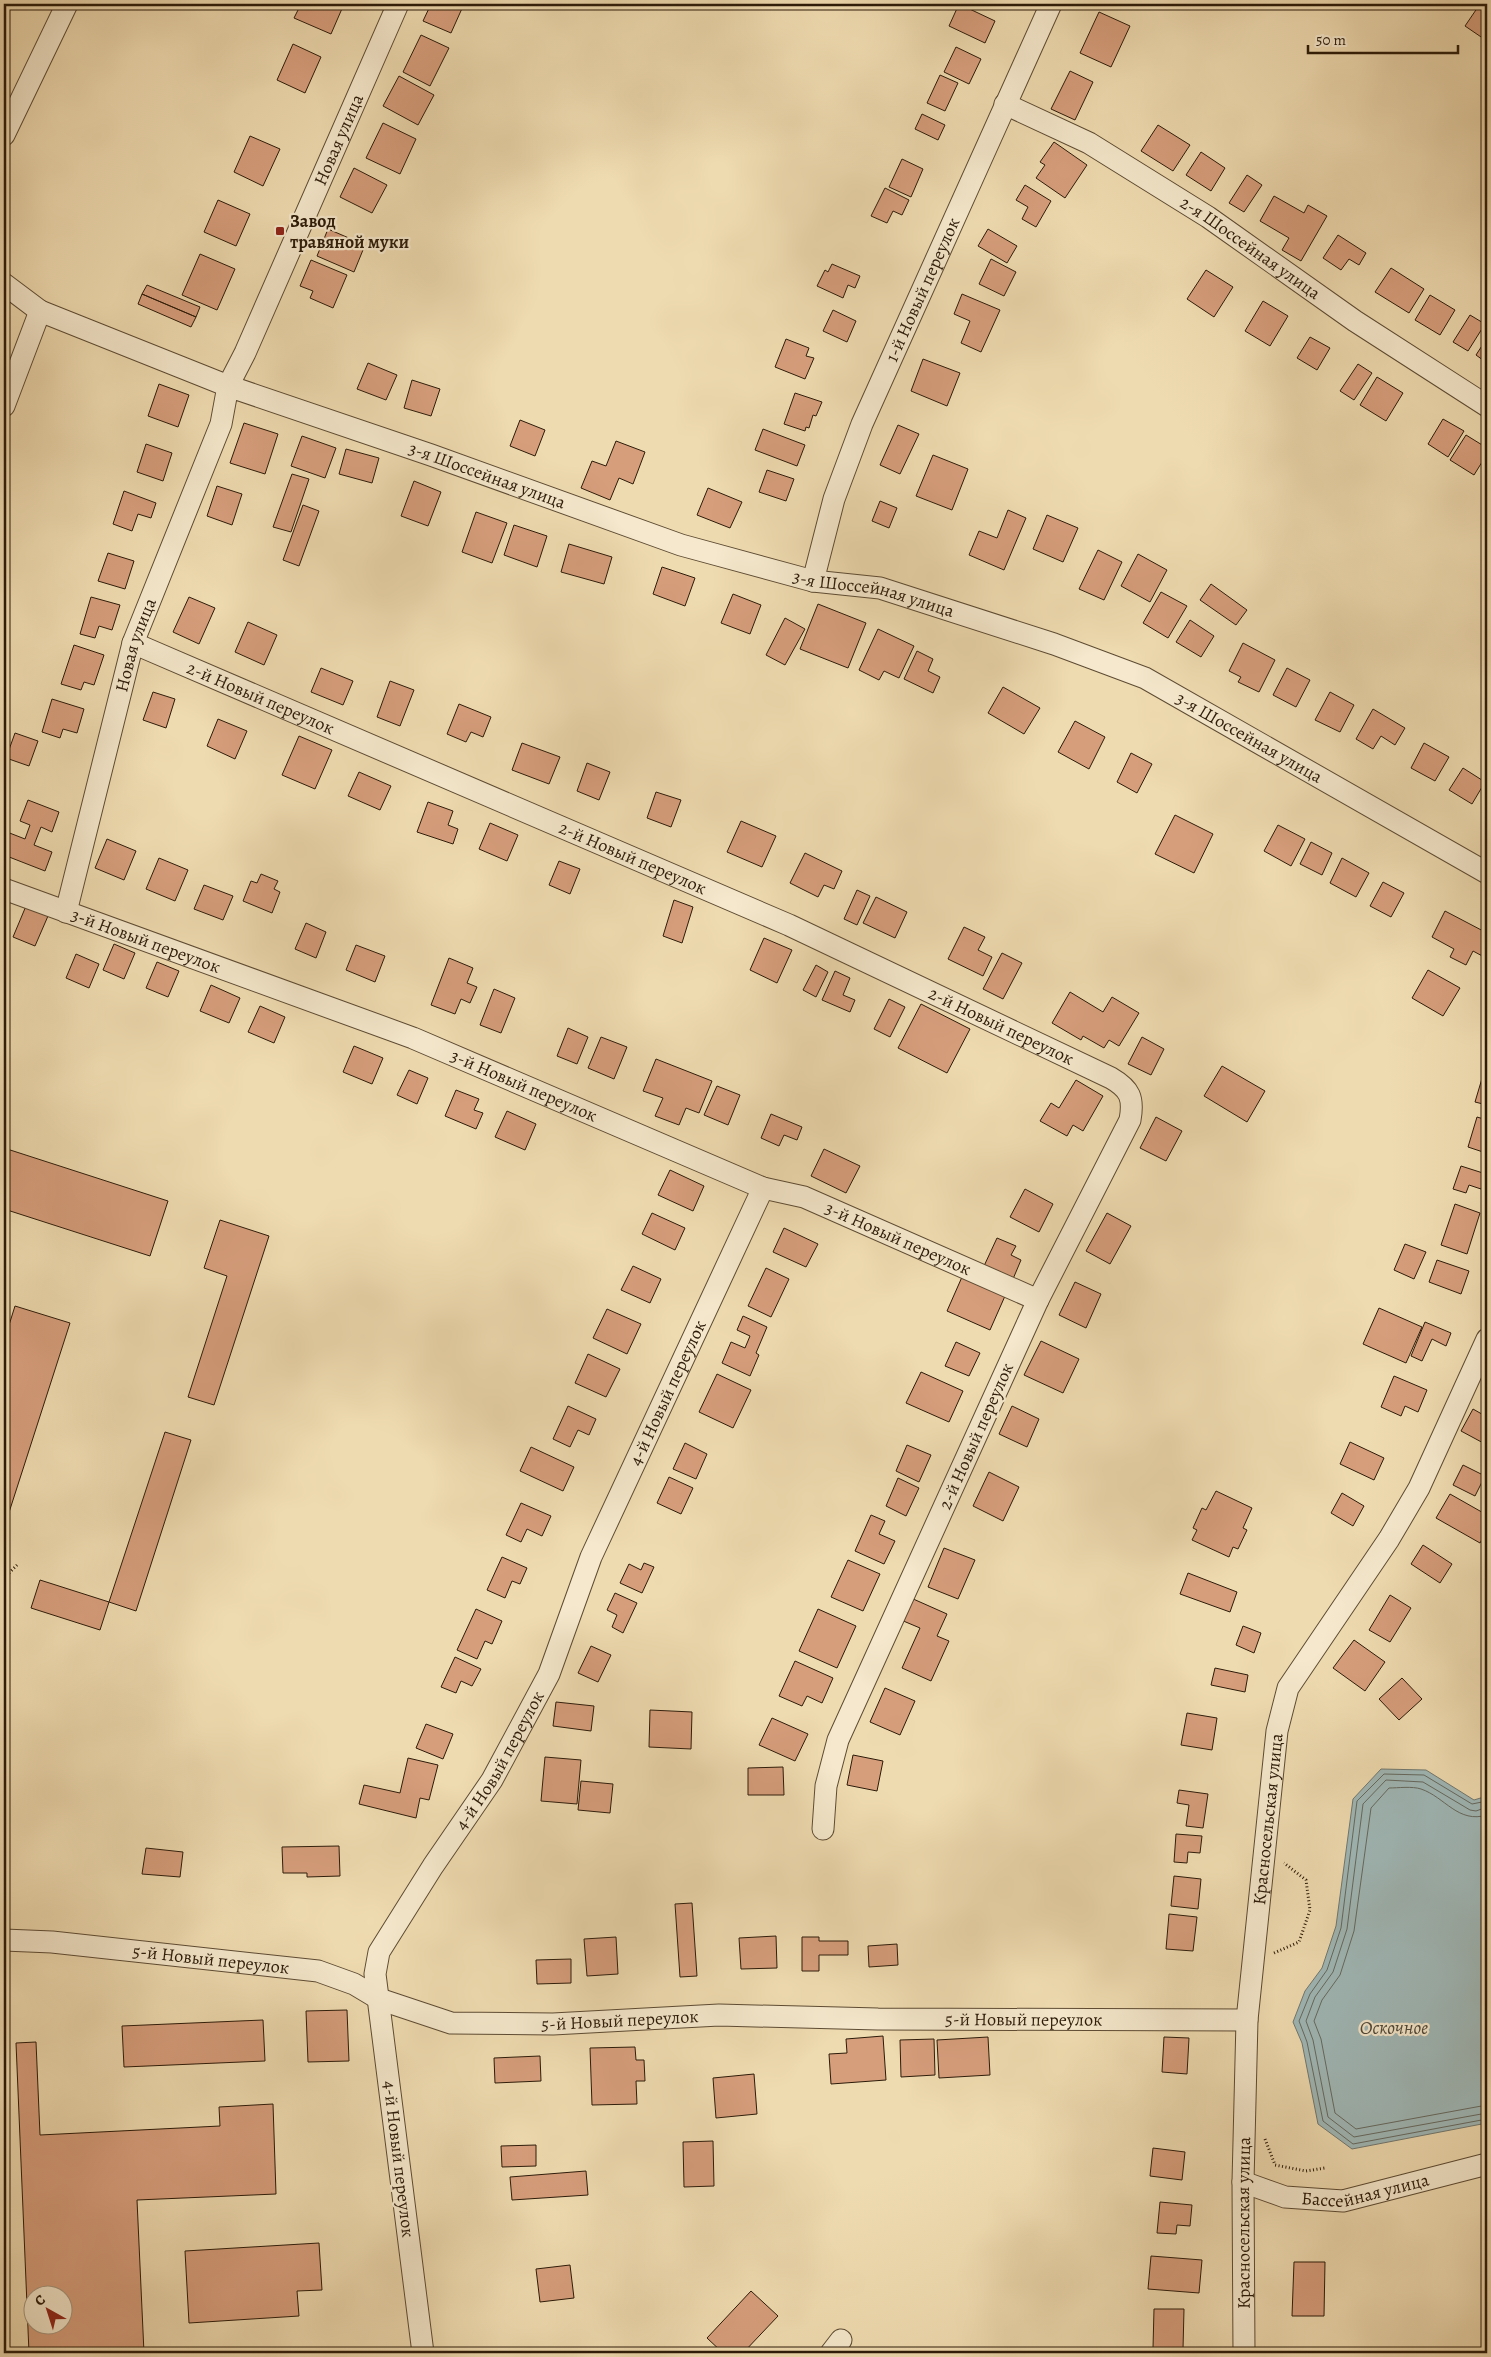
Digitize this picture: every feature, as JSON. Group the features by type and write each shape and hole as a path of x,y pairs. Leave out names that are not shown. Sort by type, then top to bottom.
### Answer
{"street":[{"path":"4,135 67,4"},
{"name":"Новая улица","path":"66,912 133,643 221,424 228,386 249,345 398,4"},
{"name":"1-й Новый переулок","path":"813,581 834,499 862,424 1051,4"},
{"name":"2-я Шоссейная улица","path":"1005,104 1090,143 1208,217 1355,321 1487,406"},
{"path":"4,284 40,310 228,386"},
{"path":"4,406 40,310"},
{"name":"3-я Шоссейная улица","path":"228,386 431,455 681,545 813,581 880,588 1054,644 1145,678 1487,873"},
{"name":"2-й Новый переулок","path":"133,643 780,921 1122,1084 1130,1094 1132,1106 1130,1120 1038,1300 838,1740 826,1786 823,1829"},
{"name":"3-й Новый переулок","path":"4,889 413,1038 763,1188 804,1197 1038,1300"},
{"name":"4-й Новый переулок","path":"424,2353 375,1974 379,1952 433,1866 492,1780 549,1674 591,1557 763,1188"},
{"name":"Красносельская улица","path":"1244,2353 1243,2182 1247,2020 1276,1731 1288,1688 1389,1539 1423,1479 1487,1339"},
{"name":"5-й Новый переулок","path":"4,1940 52,1942 318,1971 354,1984 379,1999 451,2023 553,2024 719,2015 878,2019 1247,2020"},
{"name":"Бассейная улица","path":"1243,2182 1285,2197 1343,2201 1487,2164"}],"path":[{"path":"4,1578 17,1565"},
{"path":"1273,1953 1299,1942 1310,1910 1306,1880 1280,1860 1279,1869"},
{"path":"1273,1963 1274,1944"},
{"path":"1262,2130 1275,2165 1306,2171 1325,2168"}],"water":[{"name":"Оскочное","path":"1381,1769 1426,1770 1474,1800 1487,1796 1487,2123 1352,2149 1318,2124 1302,2043 1293,2022 1305,1991 1322,1968 1336,1926 1353,1799"}],"building":[{"path":"301,4 344,4 331,34 294,18"},
{"path":"431,4 464,4 451,33 423,21"},
{"path":"959,4 995,21 985,43 949,26"},
{"path":"1480,4 1487,4 1487,41 1465,26"},
{"path":"1099,12 1130,26 1111,67 1080,53"},
{"path":"421,35 449,48 430,86 403,72"},
{"path":"293,44 321,57 305,93 277,80"},
{"path":"956,47 981,59 969,84 944,72"},
{"path":"1070,71 1093,82 1075,120 1051,109"},
{"path":"940,75 958,83 945,111 927,103"},
{"path":"399,76 434,95 418,125 383,106"},
{"path":"922,114 945,125 938,140 915,129"},
{"path":"383,123 416,139 400,174 366,158"},
{"path":"1158,125 1190,145 1173,171 1141,151"},
{"path":"250,136 280,149 263,186 234,172"},
{"path":"1054,142 1087,165 1065,198 1036,178 1045,165 1040,162"},
{"path":"1201,152 1225,168 1211,191 1186,175"},
{"path":"902,159 923,169 911,197 889,187"},
{"path":"354,168 387,185 372,213 340,197"},
{"path":"1247,175 1262,185 1244,212 1229,203"},
{"path":"1025,185 1051,201 1036,227 1022,219 1028,207 1016,200"},
{"path":"885,188 909,200 902,215 893,211 887,223 871,216"},
{"path":"1274,196 1304,213 1308,205 1327,216 1301,261 1282,250 1289,238 1260,221"},
{"path":"218,200 250,214 236,246 204,232"},
{"path":"328,229 365,245 354,272 317,256"},
{"path":"988,229 1017,246 1007,263 978,246"},
{"path":"1338,235 1366,253 1359,265 1349,259 1341,270 1323,258"},
{"path":"200,254 235,269 217,310 182,295"},
{"path":"991,259 1016,272 1004,296 979,284"},
{"path":"311,260 347,275 333,308 310,298 313,291 300,286"},
{"path":"832,264 860,276 855,288 848,285 843,298 817,286 825,270 828,272"},
{"path":"1391,268 1424,289 1409,313 1375,292"},
{"path":"1206,270 1233,287 1214,317 1187,299"},
{"path":"147,285 200,307 196,317 142,294"},
{"path":"142,294 196,317 191,327 138,304"},
{"path":"962,294 1000,310 981,352 961,343 970,321 954,314"},
{"path":"1430,295 1455,310 1440,335 1415,320"},
{"path":"1263,301 1288,316 1270,346 1245,331"},
{"path":"833,310 856,321 847,342 823,331"},
{"path":"1470,315 1485,324 1468,351 1453,342"},
{"path":"1310,337 1330,348 1317,370 1297,358"},
{"path":"1487,338 1487,363 1476,355"},
{"path":"786,339 809,348 806,356 814,358 805,379 775,367"},
{"path":"923,359 960,373 947,406 911,391"},
{"path":"368,363 397,375 386,400 357,389"},
{"path":"1358,364 1372,373 1354,400 1340,391"},
{"path":"1377,377 1403,393 1386,421 1360,405"},
{"path":"412,380 440,389 431,416 404,408"},
{"path":"159,384 189,395 178,427 148,416"},
{"path":"795,393 822,402 816,416 813,415 809,428 806,427 805,431 784,424"},
{"path":"1443,419 1464,431 1448,457 1428,444"},
{"path":"520,420 545,430 535,456 510,446"},
{"path":"244,423 278,434 265,474 230,463"},
{"path":"898,425 919,434 900,474 880,465"},
{"path":"763,429 805,445 797,466 755,450"},
{"path":"1466,435 1487,448 1487,454 1474,475 1450,460"},
{"path":"302,436 336,448 325,478 291,466"},
{"path":"616,441 645,452 633,484 619,478 610,500 581,488 592,461 606,466"},
{"path":"146,444 172,453 163,481 137,472"},
{"path":"346,449 379,458 372,483 339,474"},
{"path":"933,455 968,469 952,510 916,496"},
{"path":"767,470 794,479 786,501 759,492"},
{"path":"292,474 309,479 291,532 273,527"},
{"path":"414,481 441,492 428,526 401,516"},
{"path":"217,486 242,494 232,525 207,516"},
{"path":"708,488 742,502 730,528 697,515"},
{"path":"124,491 156,503 151,518 138,514 132,531 113,524"},
{"path":"880,501 897,508 889,528 872,521"},
{"path":"303,505 319,511 299,566 283,560"},
{"path":"1008,510 1026,518 1004,570 969,555 979,531 997,538"},
{"path":"476,512 507,523 492,563 462,552"},
{"path":"1047,515 1078,528 1063,562 1033,549"},
{"path":"514,525 547,536 537,567 504,555"},
{"path":"569,544 612,557 604,584 561,572"},
{"path":"1098,550 1122,562 1104,600 1079,589"},
{"path":"108,553 134,561 125,589 98,581"},
{"path":"1138,554 1167,570 1150,602 1121,586"},
{"path":"662,567 695,578 685,606 653,594"},
{"path":"1211,584 1247,610 1236,625 1200,600"},
{"path":"1161,592 1187,606 1168,638 1143,623"},
{"path":"733,594 761,605 750,634 721,623"},
{"path":"91,597 120,605 112,630 99,626 95,638 80,634"},
{"path":"189,597 215,608 199,644 173,632"},
{"path":"818,604 866,623 848,668 800,649"},
{"path":"785,618 805,629 785,665 766,655"},
{"path":"1190,620 1214,636 1201,657 1176,642"},
{"path":"248,622 277,635 264,665 235,652"},
{"path":"878,629 914,646 899,678 884,671 879,680 859,670"},
{"path":"1243,643 1275,660 1259,692 1238,682 1241,677 1229,671"},
{"path":"74,645 104,655 94,685 84,682 81,690 61,684"},
{"path":"917,651 933,659 928,671 940,677 933,693 904,679"},
{"path":"321,668 353,681 343,705 311,692"},
{"path":"1287,668 1310,680 1296,707 1273,695"},
{"path":"390,681 414,690 400,726 377,717"},
{"path":"1003,687 1040,708 1024,734 988,713"},
{"path":"153,692 175,699 166,728 143,720"},
{"path":"1330,692 1354,705 1340,732 1315,720"},
{"path":"52,699 84,709 77,733 63,729 60,738 42,732"},
{"path":"459,704 491,717 483,737 471,732 466,742 447,734"},
{"path":"1373,709 1405,728 1395,745 1381,736 1373,749 1356,739"},
{"path":"218,719 247,731 235,759 207,746"},
{"path":"1075,721 1105,737 1089,769 1058,752"},
{"path":"15,733 38,741 29,766 6,758"},
{"path":"299,736 332,750 315,789 282,775"},
{"path":"522,743 560,757 549,784 512,770"},
{"path":"1424,743 1449,757 1435,781 1411,768"},
{"path":"1131,753 1152,764 1137,793 1117,782"},
{"path":"587,763 610,772 599,800 577,791"},
{"path":"1463,768 1485,782 1472,804 1449,790"},
{"path":"359,772 391,786 380,810 348,796"},
{"path":"656,792 681,800 671,827 647,818"},
{"path":"28,800 59,812 52,832 41,827 34,845 52,852 45,871 4,855 4,842 7,832 25,839 30,825 20,821"},
{"path":"428,802 453,811 448,825 458,829 453,844 417,832"},
{"path":"1175,815 1213,834 1194,873 1155,854"},
{"path":"741,821 776,836 762,867 727,852"},
{"path":"490,823 518,835 507,861 479,849"},
{"path":"1278,825 1305,839 1291,866 1264,851"},
{"path":"107,839 136,851 124,880 95,868"},
{"path":"1311,842 1332,853 1322,875 1300,864"},
{"path":"805,853 842,871 834,889 824,885 818,897 790,883"},
{"path":"159,858 188,870 175,901 146,889"},
{"path":"1342,858 1369,873 1356,897 1330,883"},
{"path":"559,861 580,869 570,894 549,885"},
{"path":"261,874 278,881 274,889 280,892 272,913 243,901 251,881 257,883"},
{"path":"1383,882 1404,893 1391,917 1370,906"},
{"path":"204,885 233,896 223,920 194,909"},
{"path":"857,890 870,896 857,925 844,919"},
{"path":"876,897 907,912 895,938 863,923"},
{"path":"674,900 693,907 682,943 663,936"},
{"path":"26,906 48,916 35,946 13,937"},
{"path":"1445,911 1487,933 1486,958 1473,951 1466,965 1450,957 1454,949 1432,937"},
{"path":"306,923 326,932 316,958 295,949"},
{"path":"964,927 985,937 978,950 992,957 983,976 948,959"},
{"path":"764,938 792,950 777,983 750,970"},
{"path":"114,944 135,953 124,979 103,970"},
{"path":"356,945 385,956 375,982 346,970"},
{"path":"1002,953 1022,963 1003,999 983,989"},
{"path":"76,954 99,964 89,988 66,978"},
{"path":"449,958 473,968 467,983 477,987 470,1003 461,999 455,1014 431,1005"},
{"path":"157,962 179,971 168,997 146,988"},
{"path":"816,965 828,972 816,997 803,990"},
{"path":"1428,970 1460,988 1443,1016 1412,998"},
{"path":"835,971 850,978 843,995 855,1000 850,1012 822,1000"},
{"path":"211,985 240,998 229,1023 200,1011"},
{"path":"494,989 515,998 501,1033 480,1025"},
{"path":"1070,992 1103,1012 1112,997 1139,1013 1119,1046 1109,1040 1104,1048 1083,1036 1081,1040 1052,1023"},
{"path":"889,999 905,1007 890,1037 874,1029"},
{"path":"921,1004 970,1029 947,1073 898,1048"},
{"path":"260,1006 285,1017 274,1043 248,1032"},
{"path":"568,1028 588,1037 577,1064 557,1056"},
{"path":"601,1037 627,1047 614,1079 588,1068"},
{"path":"1142,1037 1164,1049 1151,1075 1128,1064"},
{"path":"354,1046 383,1058 372,1084 343,1072"},
{"path":"656,1059 712,1081 699,1113 686,1108 679,1125 655,1116 663,1098 643,1091"},
{"path":"1487,1065 1487,1105 1475,1102"},
{"path":"1222,1066 1265,1091 1247,1122 1204,1096"},
{"path":"409,1070 428,1078 417,1104 397,1095"},
{"path":"1076,1080 1103,1096 1083,1131 1073,1125 1067,1136 1040,1121 1051,1103 1059,1108"},
{"path":"717,1086 740,1095 728,1125 704,1115"},
{"path":"456,1090 479,1099 474,1110 483,1113 476,1129 445,1116"},
{"path":"507,1111 536,1124 525,1150 495,1137"},
{"path":"771,1114 802,1127 797,1140 784,1135 779,1146 761,1138"},
{"path":"1156,1117 1182,1131 1166,1161 1140,1148"},
{"path":"1477,1117 1487,1120 1487,1140 1483,1152 1468,1147"},
{"path":"4,1148 168,1201 150,1256 4,1209"},
{"path":"824,1149 860,1166 846,1193 811,1176"},
{"path":"1461,1166 1486,1174 1481,1189 1469,1185 1466,1193 1453,1189"},
{"path":"670,1170 704,1186 693,1211 658,1195"},
{"path":"1025,1189 1053,1204 1039,1232 1010,1217"},
{"path":"1455,1204 1480,1213 1467,1254 1441,1245"},
{"path":"652,1213 685,1228 675,1250 642,1234"},
{"path":"1107,1213 1131,1226 1110,1264 1086,1251"},
{"path":"220,1220 269,1236 214,1405 188,1397 227,1276 204,1268"},
{"path":"784,1228 818,1244 806,1267 773,1252"},
{"path":"997,1238 1016,1246 1011,1255 1021,1260 1013,1279 984,1266"},
{"path":"1405,1244 1426,1252 1414,1279 1394,1270"},
{"path":"1437,1260 1469,1271 1461,1294 1429,1282"},
{"path":"633,1266 661,1279 650,1303 621,1290"},
{"path":"766,1268 789,1279 771,1317 748,1306"},
{"path":"962,1277 1005,1296 990,1330 947,1311"},
{"path":"1075,1282 1101,1294 1086,1328 1059,1315"},
{"path":"15,1306 70,1323 4,1528 4,1341"},
{"path":"1379,1308 1422,1327 1406,1363 1363,1344"},
{"path":"607,1309 641,1324 627,1354 593,1338"},
{"path":"743,1316 767,1327 756,1353 759,1355 750,1376 722,1363 731,1342 745,1348 750,1336 737,1330"},
{"path":"1425,1322 1451,1333 1446,1346 1432,1339 1422,1361 1411,1356"},
{"path":"1041,1341 1079,1359 1063,1393 1024,1375"},
{"path":"956,1342 980,1353 969,1376 945,1366"},
{"path":"588,1354 620,1369 606,1397 575,1383"},
{"path":"921,1372 963,1391 949,1422 906,1403"},
{"path":"717,1374 751,1390 733,1428 699,1412"},
{"path":"1394,1376 1427,1390 1418,1412 1405,1406 1401,1416 1381,1407"},
{"path":"568,1406 596,1419 589,1435 578,1430 570,1447 553,1439"},
{"path":"1012,1406 1039,1419 1027,1447 999,1434"},
{"path":"1473,1409 1487,1417 1487,1445 1461,1431"},
{"path":"165,1432 191,1440 136,1611 109,1602"},
{"path":"1350,1442 1384,1458 1374,1480 1340,1464"},
{"path":"685,1443 707,1454 696,1479 673,1469"},
{"path":"907,1445 931,1455 919,1482 896,1471"},
{"path":"531,1447 574,1467 563,1491 520,1471"},
{"path":"1463,1465 1485,1476 1475,1496 1453,1485"},
{"path":"989,1472 1019,1487 1003,1521 973,1506"},
{"path":"669,1477 693,1488 681,1514 657,1503"},
{"path":"898,1478 919,1488 906,1516 886,1506"},
{"path":"1216,1491 1252,1508 1243,1528 1247,1530 1238,1549 1233,1547 1229,1557 1192,1540 1197,1530 1193,1528 1202,1508 1206,1510"},
{"path":"1342,1493 1364,1506 1353,1526 1331,1513"},
{"path":"1450,1494 1487,1515 1487,1530 1480,1543 1436,1518"},
{"path":"521,1503 551,1516 542,1536 527,1529 521,1542 506,1535"},
{"path":"871,1515 885,1521 879,1534 895,1541 884,1564 855,1551"},
{"path":"1423,1545 1452,1564 1440,1583 1411,1564"},
{"path":"944,1548 975,1560 958,1599 928,1587"},
{"path":"502,1557 527,1568 520,1584 512,1581 505,1598 487,1590"},
{"path":"848,1560 880,1574 863,1611 831,1597"},
{"path":"644,1563 654,1567 642,1593 620,1583 629,1564 641,1570"},
{"path":"1188,1573 1237,1592 1230,1612 1180,1594"},
{"path":"40,1580 109,1602 100,1630 31,1608"},
{"path":"615,1593 637,1603 623,1633 612,1627 617,1615 607,1610"},
{"path":"1390,1595 1411,1608 1390,1642 1369,1630"},
{"path":"911,1598 947,1614 937,1636 949,1641 931,1681 902,1668 920,1628 901,1620"},
{"path":"476,1609 502,1621 492,1644 485,1641 477,1659 457,1650"},
{"path":"818,1609 856,1626 837,1668 799,1651"},
{"path":"1243,1626 1261,1633 1254,1653 1236,1645"},
{"path":"1354,1640 1385,1662 1365,1691 1333,1668"},
{"path":"591,1646 611,1655 598,1682 578,1673"},
{"path":"455,1657 481,1669 472,1686 461,1681 456,1693 441,1687"},
{"path":"795,1661 833,1678 822,1703 807,1696 802,1706 779,1696"},
{"path":"1215,1668 1248,1675 1245,1692 1211,1685"},
{"path":"1402,1678 1422,1699 1399,1720 1379,1699"},
{"path":"885,1688 915,1701 900,1735 870,1722"},
{"path":"556,1702 594,1706 591,1731 553,1726"},
{"path":"650,1710 692,1712 691,1749 649,1747"},
{"path":"1187,1713 1217,1718 1212,1750 1181,1745"},
{"path":"772,1718 808,1734 795,1761 759,1745"},
{"path":"426,1724 453,1734 443,1759 416,1748"},
{"path":"853,1755 883,1761 877,1791 847,1785"},
{"path":"545,1757 581,1760 577,1804 541,1801"},
{"path":"408,1758 438,1765 429,1800 420,1798 416,1818 359,1804 364,1785 400,1793"},
{"path":"783,1767 784,1795 748,1795 748,1768"},
{"path":"581,1781 613,1784 610,1813 578,1810"},
{"path":"1179,1790 1208,1794 1203,1828 1186,1826 1189,1805 1177,1803"},
{"path":"1176,1834 1202,1836 1200,1853 1188,1852 1187,1863 1174,1862"},
{"path":"339,1846 340,1876 307,1877 307,1873 283,1873 282,1847"},
{"path":"146,1848 183,1852 180,1877 142,1874"},
{"path":"1174,1876 1201,1879 1198,1909 1171,1906"},
{"path":"692,1903 697,1976 680,1977 675,1904"},
{"path":"1169,1914 1197,1917 1193,1951 1166,1949"},
{"path":"776,1936 777,1968 741,1969 739,1938"},
{"path":"616,1937 618,1974 587,1976 584,1939"},
{"path":"802,1937 819,1937 819,1941 848,1941 848,1955 819,1955 819,1971 802,1971"},
{"path":"897,1944 898,1965 869,1967 868,1946"},
{"path":"571,1959 571,1983 537,1984 536,1960"},
{"path":"347,2010 349,2061 308,2062 306,2011"},
{"path":"263,2020 265,2061 124,2067 122,2026"},
{"path":"883,2036 886,2080 831,2084 829,2054 847,2053 846,2039"},
{"path":"988,2037 990,2075 939,2078 937,2040"},
{"path":"1164,2037 1189,2038 1187,2074 1162,2072"},
{"path":"934,2039 935,2075 901,2077 900,2040"},
{"path":"36,2042 40,2135 220,2126 219,2107 273,2104 276,2194 137,2200 144,2353 29,2353 28,2334 72,2334 72,2284 26,2284 16,2043"},
{"path":"635,2047 636,2060 644,2060 645,2081 636,2081 637,2104 592,2105 590,2048"},
{"path":"540,2056 541,2081 495,2083 494,2058"},
{"path":"754,2074 757,2114 716,2118 713,2078"},
{"path":"713,2141 714,2186 684,2187 683,2142"},
{"path":"536,2145 536,2166 502,2167 501,2146"},
{"path":"1153,2148 1185,2152 1182,2180 1150,2176"},
{"path":"586,2171 588,2195 512,2200 510,2177"},
{"path":"1160,2202 1192,2205 1190,2226 1177,2225 1176,2234 1157,2233"},
{"path":"319,2243 322,2290 297,2291 299,2316 189,2323 185,2251"},
{"path":"1151,2256 1202,2260 1199,2293 1148,2289"},
{"path":"1294,2262 1325,2262 1324,2316 1292,2316"},
{"path":"570,2265 574,2298 540,2302 536,2269"},
{"path":"751,2291 778,2316 743,2353 723,2353 707,2338"},
{"path":"1154,2309 1184,2309 1183,2349 1153,2348"},
{"path":"1291,2350 1319,2350 1318,2353 1291,2353"}],"place":[{"name":"Завод травяной муки","path":"280,231"}]}
